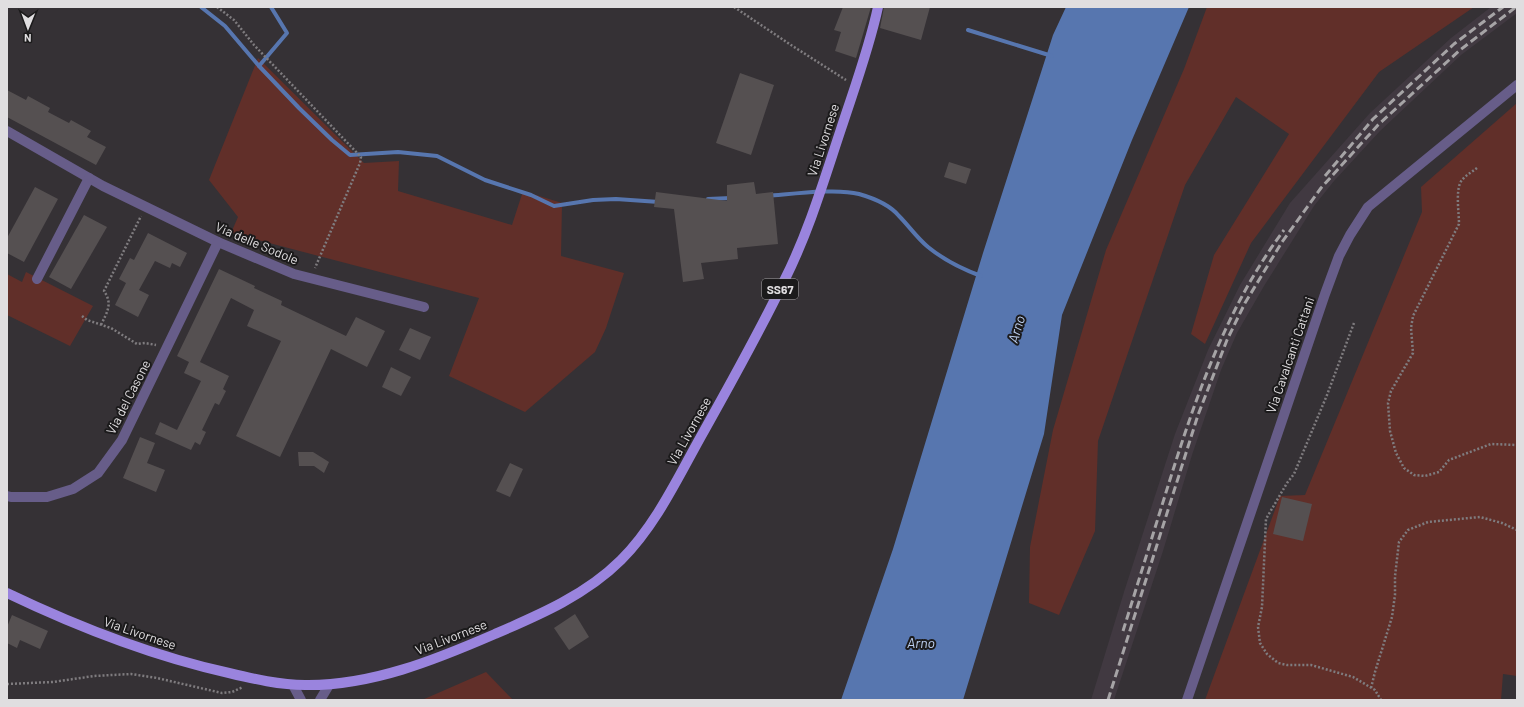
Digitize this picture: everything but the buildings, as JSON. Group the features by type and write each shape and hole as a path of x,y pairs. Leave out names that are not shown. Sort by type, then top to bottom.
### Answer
{"main road":[{"name":"Via Livornese","path":"7,594 57,617 150,651 207,668 293,685 329,685 375,677 401,670 467,646 525,621 586,589 632,549 654,518 752,344 786,277 808,228 869,44 878,7"}],"street":[{"name":"Via Cavalcanti Cattani","path":"1188,700 1325,294 1339,256 1350,235 1368,207 1517,85"},
{"name":"Via delle Sodole","path":"7,131 89,178 218,242 294,274 424,307"},
{"path":"37,279 89,178"},
{"name":"Via del Casone","path":"7,496 47,497 73,489 98,473 122,440 218,242"},
{"path":"293,685 301,700"},
{"path":"320,700 329,685"}],"path":[{"path":"217,7 234,20 254,45 361,157 360,163 311,278"},
{"path":"734,7 855,85"},
{"path":"1477,168 1461,181 1458,198 1459,224 1414,316 1410,328 1413,353 1391,390 1388,403 1390,431 1396,453 1404,468 1414,475 1426,476 1439,472 1449,460 1491,444 1517,445"},
{"path":"101,325 108,309 108,298 104,291 146,207"},
{"path":"82,316 86,320 111,328 137,344 145,343 167,347"},
{"path":"1354,323 1327,395 1294,474 1266,519 1262,607 1258,626 1260,644 1267,654 1278,663 1287,665 1311,665 1353,677 1376,690 1381,700"},
{"path":"1371,688 1392,617 1395,595 1396,555 1399,542 1408,530 1428,522 1480,517 1502,523 1517,530"},
{"path":"7,684 53,682 94,676 131,674 157,678 222,693 232,692 242,688 254,678"}],"shaded area":[{"path":"1207,7 1474,7 1379,72 1251,243 1205,344 1191,334 1214,255 1289,134 1236,97 1185,185 1098,441 1095,531 1059,615 1029,603 1030,547 1053,430 1106,250 1184,69"},
{"path":"1491,7 1517,7 1517,13 1461,55 1380,131 1334,181 1314,206 1264,286 1237,333 1221,370 1192,455 1163,551 1114,700 1091,700 1175,434 1208,350 1240,285 1290,203 1370,113 1451,38"},
{"path":"258,58 364,163 399,161 398,191 512,225 523,191 562,203 561,256 624,273 606,328 595,352 525,412 449,376 479,298 231,233 238,217 209,180"},
{"path":"1517,103 1517,676 1503,674 1501,700 1205,700 1280,496 1305,495 1422,212 1421,187"},
{"path":"26,272 93,306 70,346 7,315 7,274 22,282"},
{"path":"486,672 513,700 422,700"}],"water":[{"name":"Arno","path":"1066,7 1189,7 1132,140 1062,315 1044,434 963,700 841,700 893,549 983,253 1053,35"}],"waterway":[{"path":"201,7 225,26 259,66 299,108 350,155 398,152 437,156 485,180 531,195 554,206 593,200 616,199 659,202"},
{"path":"259,66 287,33 271,7"},
{"path":"968,30 1052,56"},
{"path":"768,196 814,192 850,192 881,202 895,212 920,240 934,252 953,264 981,276"},
{"path":"708,199 731,198"}],"railway":[{"path":"1325,176 1373,119 1454,44 1503,7"},
{"path":"1108,700 1198,415 1227,340 1245,303 1282,242 1321,188 1378,125 1460,50 1516,7"},
{"path":"1123,631 1179,452 1202,385 1215,353 1246,289 1284,230"}]}
